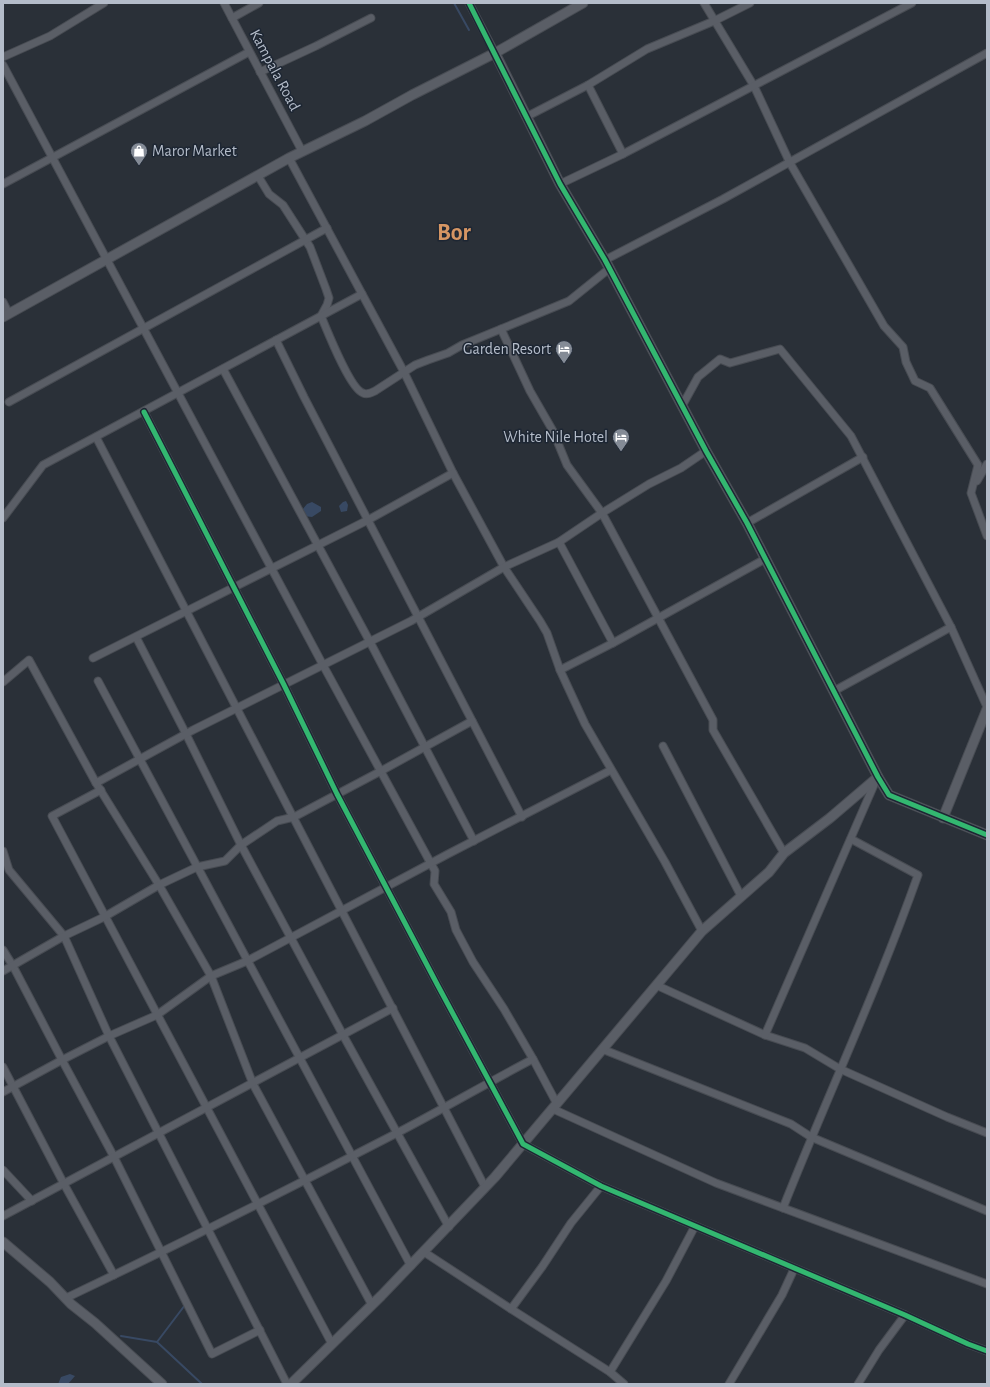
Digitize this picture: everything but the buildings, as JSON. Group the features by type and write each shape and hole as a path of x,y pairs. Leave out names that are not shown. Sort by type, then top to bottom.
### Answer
{"street":[{"path":"3,57 50,36 104,3"},
{"name":"Kampala Road","path":"224,3 302,151"},
{"path":"232,18 259,3"},
{"path":"469,3 560,184 610,268 706,451 747,523 889,796 987,835"},
{"path":"3,302 6,316 289,158 365,121 494,53 584,3"},
{"path":"704,3 754,86 790,163 884,326 903,347 906,362 915,381 930,388 978,465 971,493 987,536"},
{"path":"526,117 588,85 647,49 714,21 750,3"},
{"path":"560,184 623,154 912,3"},
{"path":"260,72 371,18"},
{"path":"3,184 250,52"},
{"path":"605,260 790,163 987,53"},
{"path":"3,65 323,665 431,863 435,871 434,884 451,912 456,930 473,962 504,1009 533,1059 555,1106 716,1183 987,1284"},
{"path":"588,85 623,154"},
{"path":"289,158 404,372 453,473 504,567 544,627 560,670 584,724 665,862 702,931"},
{"path":"258,176 270,194 283,205 306,240 329,298 321,316"},
{"path":"9,402 327,228"},
{"path":"321,316 342,364 355,386 361,393 368,394 404,372 428,360 448,353 462,345 569,301 610,268"},
{"path":"3,518 43,465 362,294"},
{"path":"501,329 530,391 553,431 567,465 602,513 713,720 713,730 784,853"},
{"path":"276,340 304,397 522,817"},
{"path":"682,406 698,378 720,359 730,363 780,349 852,436 951,627 987,708 942,818"},
{"path":"223,369 370,642 474,841"},
{"path":"144,412 284,685 337,794 523,1144 601,1186 987,1351"},
{"path":"96,437 485,1187"},
{"path":"96,782 186,734 419,617 504,567 559,542 602,513 649,484 681,468 706,451"},
{"path":"747,523 863,457"},
{"path":"971,493 982,470 987,464"},
{"path":"93,658 368,520 453,473"},
{"path":"559,542 613,643"},
{"path":"560,670 613,643 765,559"},
{"path":"834,691 951,627"},
{"path":"136,637 241,845 343,1035 449,1227"},
{"path":"3,682 29,660 96,782 159,885 211,976 253,1084 372,1305"},
{"path":"98,681 411,1266"},
{"path":"3,971 64,936 104,917 159,885 197,867 224,861 241,845 277,821 294,817 472,721"},
{"path":"663,746 741,896"},
{"path":"3,1092 109,1036 157,1015 211,976 247,961 431,863 611,770"},
{"path":"291,1384 449,1227 523,1144 702,931 769,872 784,853 830,818 878,776"},
{"path":"765,1035 878,776"},
{"path":"101,790 52,816 104,917 332,1344"},
{"path":"783,1208 811,1137 889,953 918,875 851,839"},
{"path":"3,851 9,870 64,936 109,1036 287,1384"},
{"path":"3,950 13,966 114,1157 212,1354 260,1330"},
{"path":"656,985 765,1035 805,1048 840,1069 947,1118 987,1133"},
{"path":"3,1216 253,1084 392,1008"},
{"path":"602,1049 792,1124 811,1137 987,1211"},
{"path":"66,1298 162,1253 397,1133 533,1059"},
{"path":"3,1067 64,1184 114,1275"},
{"path":"3,1170 32,1201"},
{"path":"511,1310 571,1223 601,1186"},
{"path":"610,1372 666,1281 695,1226"},
{"path":"3,1242 50,1282 162,1384"},
{"path":"424,1252 511,1310 610,1372 624,1384"},
{"path":"729,1384 782,1295 794,1269"},
{"path":"858,1384 905,1315"}],"water":[{"path":"346,501 348,505 347,511 341,512 339,506"},
{"path":"312,502 321,507 321,511 312,517 304,516 302,510 307,504"},
{"path":"70,1374 75,1376 68,1384 58,1384 61,1377"}],"waterway":[{"path":"454,3 469,30"},
{"path":"157,1342 185,1305"},
{"path":"121,1336 157,1342 202,1384"}],"cycle path":[{"path":"469,3 560,184 605,260 706,451 747,523 878,777 889,795 987,835"},
{"path":"144,412 284,685 337,794 523,1144 601,1186 987,1351"}],"place":[{"name":"Maror Market","path":"139,166"},
{"name":"Garden Resort","path":"564,364"},
{"name":"White Nile Hotel","path":"621,452"}],"district":[{"name":"Bor","path":"454,233"}]}
